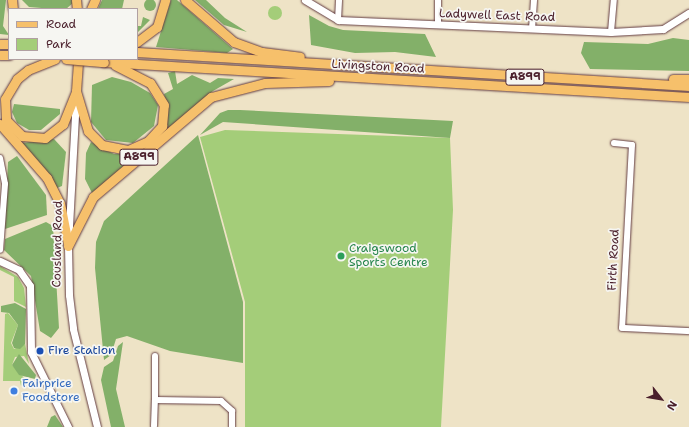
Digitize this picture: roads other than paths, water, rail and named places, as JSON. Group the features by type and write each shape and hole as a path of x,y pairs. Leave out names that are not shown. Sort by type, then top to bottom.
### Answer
{"main road":[{"path":"138,41 157,27 165,0"},
{"name":"A899","path":"186,0 226,37 249,48 361,66"},
{"name":"Livingston Road","path":"138,52 689,86"},
{"path":"53,60 28,70 9,89 3,111 10,126 22,136 45,138 63,124 76,91"},
{"name":"Cousland Road","path":"76,91 78,60"},
{"name":"Livingston Road","path":"79,60 689,97"},
{"name":"A899","path":"76,91 88,131 102,145 128,150 155,136 164,116 160,96 150,83 106,62"},
{"name":"A899","path":"68,246 93,197 211,96 265,83 374,78"},
{"path":"604,81 689,79"},
{"path":"0,124 47,178 60,203 68,246"}],"street":[{"name":"Ladywell East Road","path":"305,0 338,20 438,25 611,32 663,29 688,17"},
{"path":"338,20 339,0"},
{"path":"438,0 438,25"},
{"path":"532,29 534,0"},
{"path":"611,32 614,0"},
{"name":"Cousland Road","path":"76,91 68,246 73,329 98,427"},
{"name":"Firth Road","path":"614,143 632,145 622,328 689,331"},
{"path":"0,158 5,184 0,250"},
{"path":"0,261 19,270 30,286 30,347 40,372 68,427"},
{"path":"154,426 155,356"},
{"path":"155,400 221,401 232,412 232,427"}],"place":[{"name":"Craigswood Sports Centre","path":"341,256"},
{"name":"Fire Station","path":"40,351"},
{"name":"Fairprice Foodstore","path":"14,391"}]}
